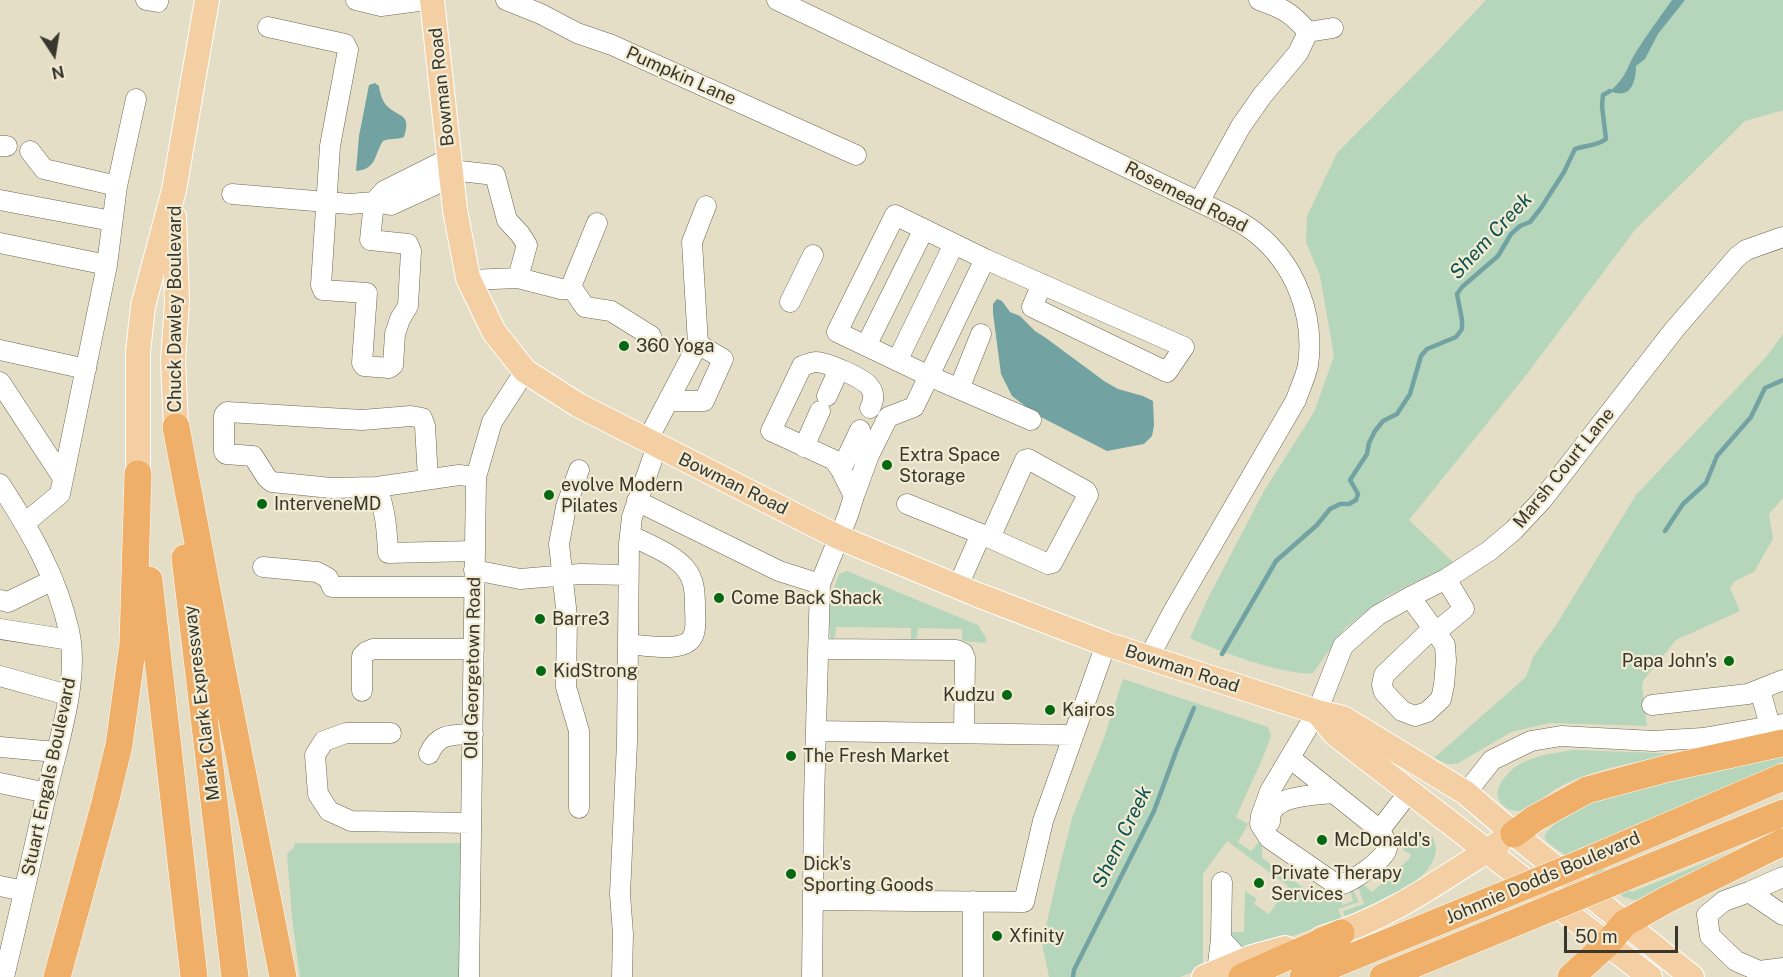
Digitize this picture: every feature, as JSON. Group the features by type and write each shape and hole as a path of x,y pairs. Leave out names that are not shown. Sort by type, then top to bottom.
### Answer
{"highway":[{"name":"Mark Clark Expressway","path":"176,428 183,542 235,977"},
{"path":"176,428 283,977"},
{"path":"57,977 119,745 133,644 138,474"},
{"path":"138,474 194,977"},
{"path":"1514,834 1534,819 1587,790 1670,768 1779,731"},
{"name":"Johnnie Dodds Boulevard","path":"1303,977 1589,860 1783,777"},
{"name":"Johnnie Dodds Boulevard","path":"1383,977 1783,813"},
{"path":"1571,977 1607,944 1625,923 1783,842"},
{"path":"1226,972 1341,933"}],"main road":[{"name":"Chuck Dawley Boulevard","path":"138,474 138,352 143,306 174,190 207,0"},
{"name":"Bowman Road","path":"432,0 455,210 469,280 494,332 525,371 578,405 838,537 1106,644 1317,712 1343,718 1466,793 1692,977"},
{"name":"Chuck Dawley Boulevard","path":"174,190 177,302 174,360 176,428"},
{"path":"1317,712 1335,734 1650,977"},
{"name":"Johnnie Dodds Boulevard","path":"1341,933 1383,915 1514,834"}],"street":[{"path":"356,0 381,6 426,0"},
{"name":"Pumpkin Lane","path":"506,0 856,155"},
{"name":"Rosemead Road","path":"777,0 1199,202 1256,233 1277,255 1297,285 1306,312 1309,341 1308,366 1296,400 1148,659"},
{"path":"1259,0 1285,9 1308,32"},
{"path":"268,27 345,44 348,50 330,146 321,285 323,290 367,293 362,363 364,366 389,368 393,365 395,334 408,306 411,251 408,244 370,240 374,202 384,191 451,168 495,175 507,220 527,245 518,278"},
{"path":"1308,32 1333,28"},
{"path":"1199,202 1241,126 1262,96 1298,53 1308,32"},
{"path":"25,523 60,494 107,265 117,186 136,99"},
{"path":"30,151 44,169 117,186"},
{"path":"232,194 350,204 374,202"},
{"path":"0,200 112,221"},
{"path":"622,977 623,934 620,894 627,742 630,535 632,517 652,443 668,401 698,344 692,242 706,206"},
{"path":"1031,420 929,376 837,332 895,215 985,259 1184,346 1167,372 1032,307 1042,284"},
{"path":"570,289 597,223"},
{"path":"866,346 924,229"},
{"name":"Marsh Court Lane","path":"1347,883 1337,885 1269,838 1260,824 1270,791 1317,712 1343,646 1378,615 1446,579 1501,543 1542,500 1674,330 1737,257 1746,250 1783,237"},
{"path":"0,243 107,265"},
{"path":"897,361 954,244"},
{"path":"790,302 813,255"},
{"path":"812,977 820,584 869,455 888,417 914,406 985,259"},
{"path":"469,280 518,278 561,289 570,289 585,307 611,311 651,336"},
{"path":"959,389 981,334"},
{"path":"668,401 704,401 723,359 698,344"},
{"path":"0,350 86,369"},
{"path":"854,496 834,460 771,431 802,366 815,362 831,364 868,384 873,393 870,408"},
{"path":"804,447 839,369"},
{"name":"Old Georgetown Road","path":"469,977 476,477 492,422 525,371"},
{"path":"0,382 63,478"},
{"path":"428,479 425,426 422,418 411,416 362,420 227,412 224,415 224,452 253,456 272,482 331,488 377,487 459,475 476,477"},
{"path":"841,470 860,430"},
{"path":"907,504 985,536 1048,564 1052,563 1088,495 1086,491 1028,459 1025,460 985,536 958,586"},
{"path":"579,470 561,525 559,544 567,617 566,687 579,731 579,808"},
{"name":"Stuart Engals Boulevard","path":"0,483 42,554 53,580 69,632 72,666 57,752 4,977"},
{"path":"377,487 387,520 388,553 520,579 580,574 628,575"},
{"path":"638,501 779,571 820,584"},
{"path":"628,644 671,647 686,644 693,637 695,628 695,589 692,578 685,567 630,535"},
{"path":"262,567 317,572 328,578 332,587 474,569"},
{"path":"1410,597 1434,630 1464,609 1446,579"},
{"path":"0,600 8,602 53,580"},
{"path":"0,629 70,640"},
{"path":"813,900 1024,902 1043,821 1106,644"},
{"path":"362,692 362,656 373,649 474,649"},
{"path":"818,649 956,650 963,653 965,658 964,733"},
{"path":"0,676 68,695"},
{"path":"1652,705 1748,694 1783,680"},
{"path":"1466,793 1492,760 1531,741 1561,736 1663,741 1779,731 1760,690"},
{"path":"816,731 1073,735"},
{"path":"391,733 346,733 324,741 315,755 317,785 318,794 329,811 351,821 471,823"},
{"path":"429,754 434,743 447,735 472,734"},
{"path":"0,747 57,752"},
{"path":"1290,758 1333,793 1379,831 1386,842 1386,853 1347,883 1275,833 1270,825 1269,816 1273,808 1282,801 1333,793"},
{"path":"0,783 47,793"},
{"path":"1379,831 1409,792"},
{"path":"1783,877 1724,901 1707,915 1710,936 1736,961 1759,971 1783,968"},
{"path":"1222,882 1221,939 1226,972"},
{"path":"0,886 24,891"},
{"path":"1749,892 1783,915"},
{"path":"973,901 973,977"}],"green space":[{"path":"1486,0 1783,0 1783,111 1745,121 1635,230 1527,374 1409,520 1454,563 1387,596 1345,628 1313,673 1270,667 1201,643 1190,638 1208,598 1264,491 1314,412 1334,356 1320,276 1306,242 1307,216 1337,153"},
{"path":"1783,334 1783,498 1769,514 1773,539 1754,572 1735,581 1730,588 1740,611 1676,640 1643,681 1647,726 1550,723 1511,732 1457,764 1448,764 1434,758 1526,677 1533,657 1556,625 1636,495 1767,356"},
{"path":"847,571 978,625 986,638 986,643 964,641 962,629 918,628 917,637 914,640 911,638 911,628 836,627 835,637 830,638 829,603 839,574"},
{"path":"1123,679 1268,727 1271,736 1236,817 1248,824 1238,842 1251,851 1260,841 1262,858 1319,899 1327,899 1329,894 1339,895 1343,905 1353,901 1350,890 1353,889 1359,902 1338,909 1342,919 1245,952 1237,949 1229,932 1244,932 1245,891 1257,899 1254,904 1269,914 1288,886 1227,841 1203,874 1203,966 1201,969 1180,977 1049,977 1042,943 1061,861 1073,815 1104,738"},
{"path":"1573,750 1685,754 1606,769 1576,779 1524,810 1510,810 1500,802 1498,790 1509,772 1539,756"},
{"path":"1783,754 1783,762 1578,849 1632,892 1764,839 1646,897 1635,900 1623,897 1547,842 1544,837 1570,812 1609,795"},
{"path":"1428,835 1433,837 1436,850 1432,863 1424,874 1400,893 1345,918 1343,911 1364,904 1358,887 1364,885 1372,892 1409,859 1411,854 1403,850 1404,845 1413,839"},
{"path":"295,843 464,843 462,977 300,977 287,854"}],"water":[{"path":"1672,0 1685,0 1658,34 1645,59 1636,66 1633,84 1627,92 1610,91 1623,77 1640,45"},
{"path":"375,83 379,86 385,104 403,117 406,129 404,137 383,141 371,164 363,170 356,171 359,136 369,85"},
{"path":"997,299 1002,301 1010,312 1020,316 1035,331 1104,381 1118,389 1153,401 1152,436 1144,444 1107,451 1037,415 1012,396 1001,374 993,313 993,304"}],"waterway":[{"name":"Shem Creek","path":"1222,654 1276,561 1317,525 1330,509 1356,500 1358,494 1350,480 1367,454 1375,431 1383,421 1397,414 1410,394 1421,356 1427,349 1456,337 1462,329 1457,294 1462,287 1498,256 1511,234 1520,226 1530,222 1564,172 1575,149 1606,139 1602,106 1603,95 1610,91"},
{"path":"1665,531 1683,504 1706,483 1717,456 1751,417 1765,388 1783,380"},
{"name":"Shem Creek","path":"1073,977 1074,970 1154,811 1194,708"}],"place":[{"name":"360 Yoga","path":"624,346"},
{"name":"Extra Space Storage","path":"887,465"},
{"name":"evolve Modern Pilates","path":"549,495"},
{"name":"InterveneMD","path":"262,504"},
{"name":"Come Back Shack","path":"719,598"},
{"name":"Barre3","path":"540,619"},
{"name":"Papa John's","path":"1729,661"},
{"name":"KidStrong","path":"541,671"},
{"name":"Kudzu","path":"1007,695"},
{"name":"Kairos","path":"1050,710"},
{"name":"The Fresh Market","path":"791,756"},
{"name":"McDonald's","path":"1322,840"},
{"name":"Dick's Sporting Goods","path":"791,874"},
{"name":"Private Therapy Services","path":"1259,883"},
{"name":"Xfinity","path":"997,936"}]}
